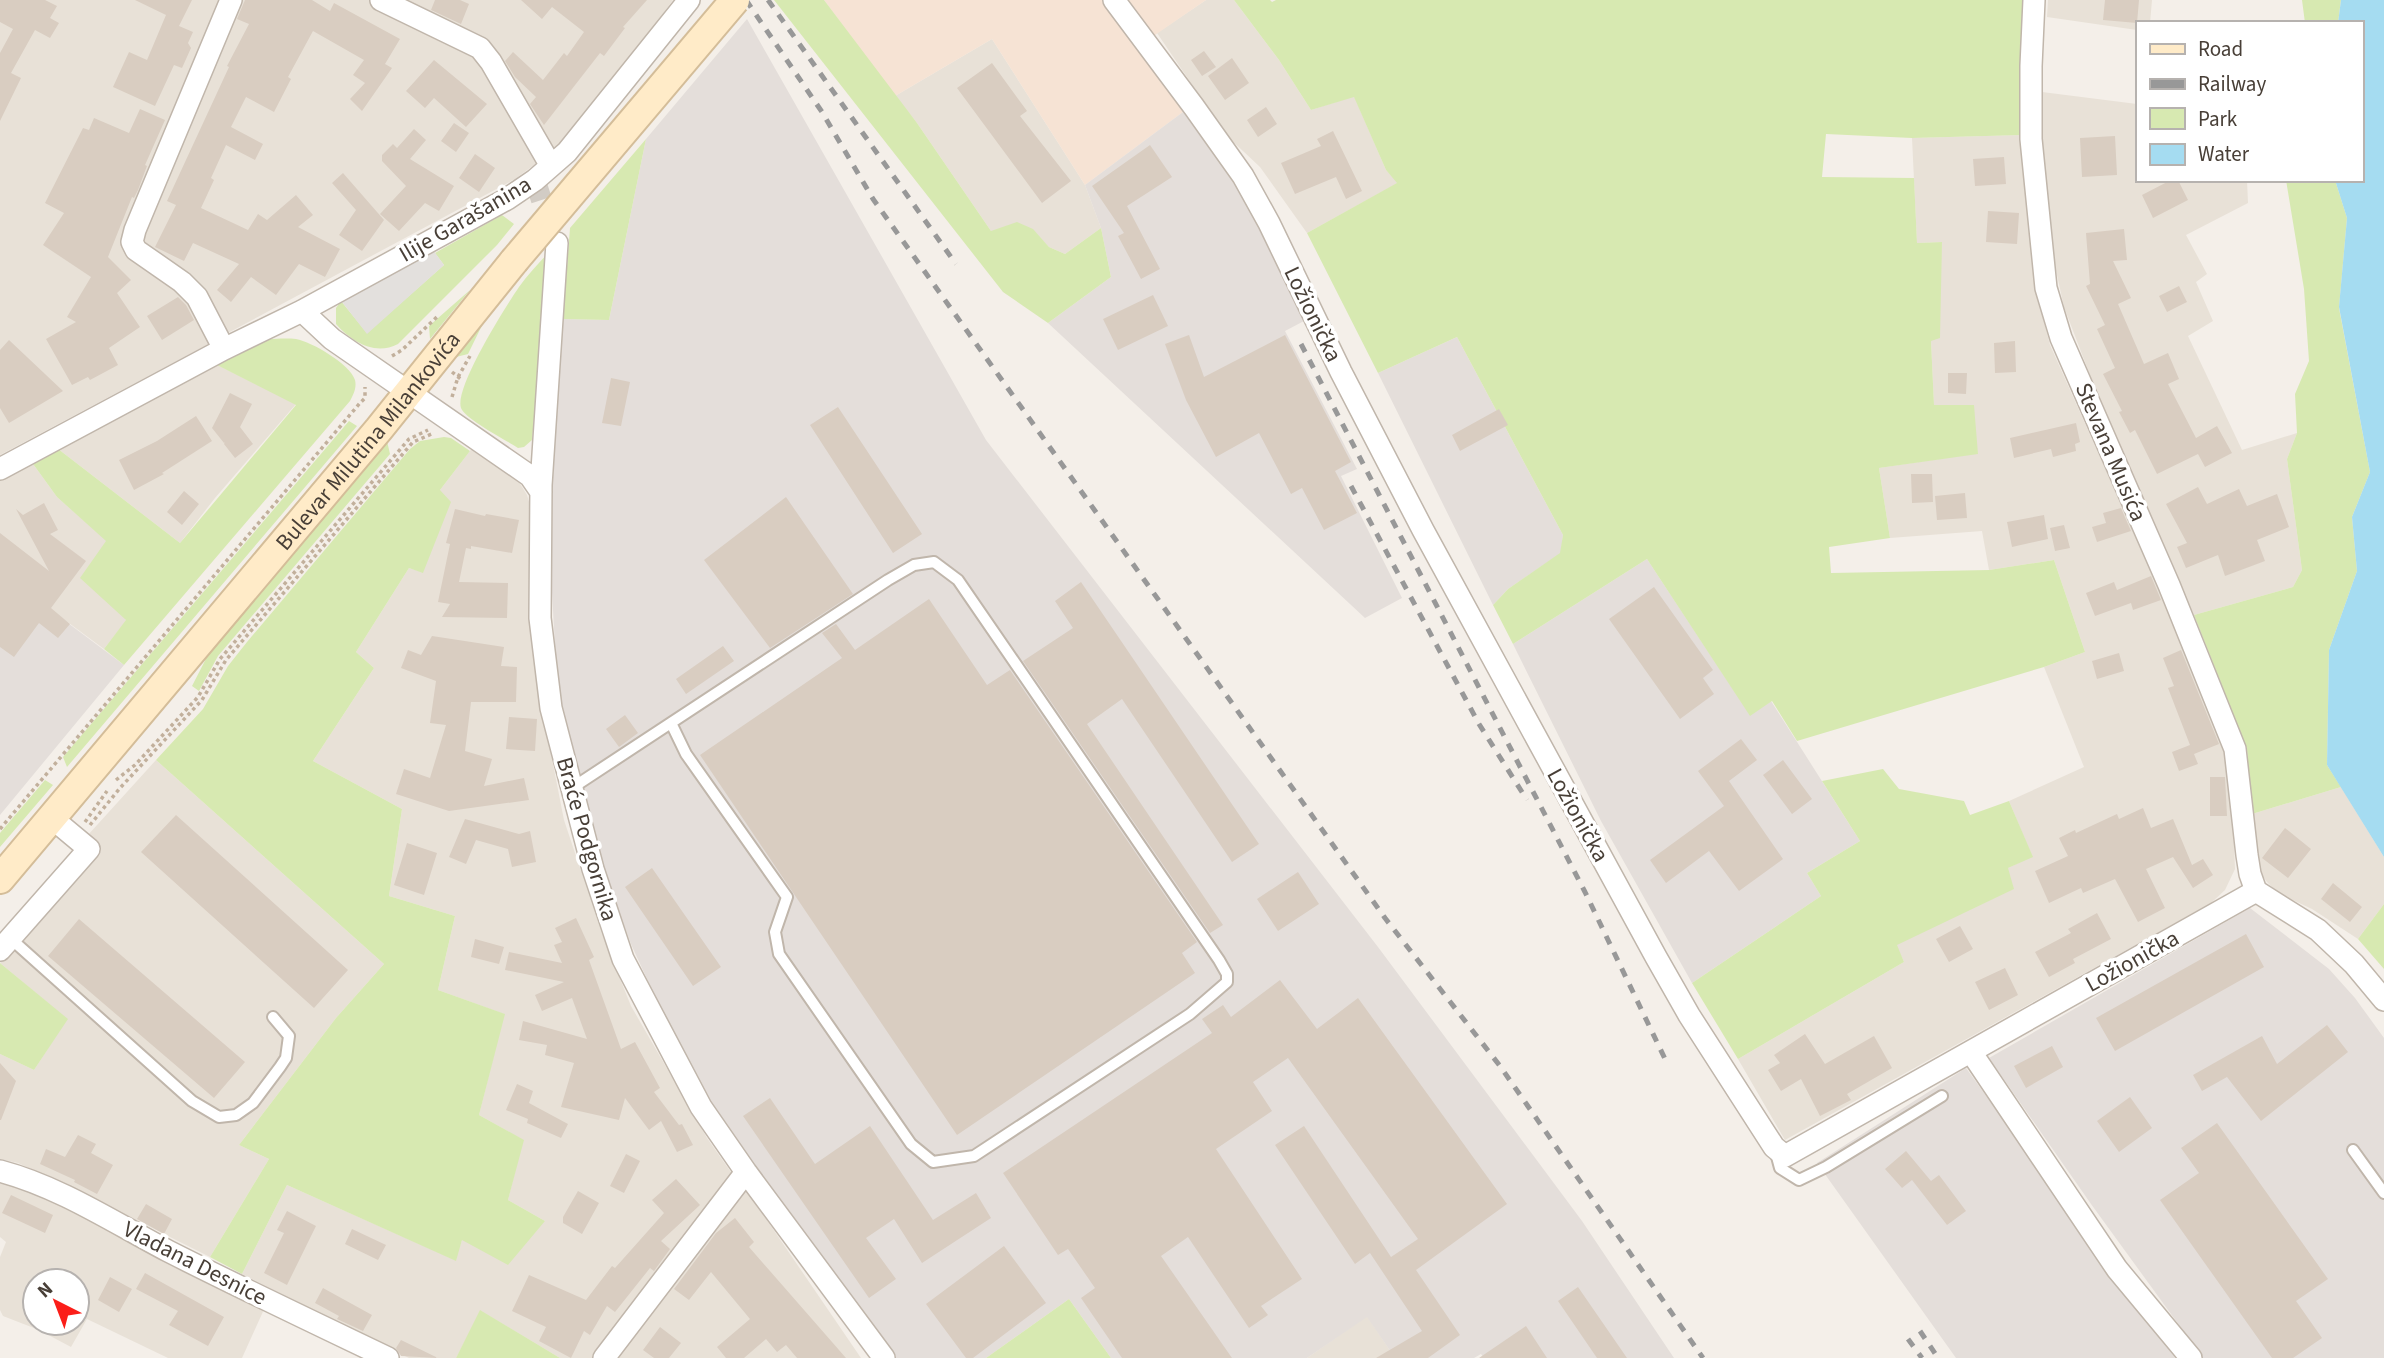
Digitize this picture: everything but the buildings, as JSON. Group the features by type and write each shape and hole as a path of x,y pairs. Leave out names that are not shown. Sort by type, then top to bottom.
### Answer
{"street":[{"path":"224,349 197,297 182,282 136,250 132,242 231,0"},
{"path":"381,0 480,48 491,62 551,166"},
{"name":"Bulevar Milutina Milankovića","path":"0,879 53,819 514,261 735,0"},
{"name":"Ložionička","path":"1114,0 1243,176 1412,508 1656,957 1689,1015 1774,1147 1785,1156 2256,891"},
{"name":"Stevana Musića","path":"2034,0 2031,139 2046,288 2061,338 2169,585 2235,749 2247,855 2256,891"},
{"name":"Ilije Garašanina","path":"0,469 224,349 302,311 507,199 535,180 567,152 688,1"},
{"name":"Braće Podgornika","path":"557,243 541,492 540,618 551,708 593,869 623,959 701,1107 884,1358"},
{"path":"302,311 332,339 530,476 541,492"},
{"path":"5,944 81,842 53,819"},
{"path":"2256,891 2318,930 2354,964 2384,1000"},
{"path":"1971,1052 2117,1269 2191,1358"},
{"name":"Vladana Desnice","path":"0,1171 24,1177 59,1193 180,1257 388,1358"},
{"path":"604,1358 746,1172"}],"lane":[{"path":"572,788 888,580 914,565 934,562 958,580 1219,960 1227,974 1227,982 1190,1014 974,1156 933,1162 911,1144 779,954 775,932 787,897 686,754 671,723"},
{"path":"5,944 192,1101 219,1117 236,1115 253,1102 286,1058 289,1036 272,1017"},
{"path":"1774,1147 1780,1168 1799,1180 1826,1167 1942,1096"},
{"path":"2353,1150 2384,1193"}],"path":[{"path":"0,829 365,398 365,383 376,369 385,359 402,350 441,312"},
{"path":"81,842 120,788 202,700 226,660 413,442 434,433 445,418 458,377 470,355"},
{"path":"81,842 111,785 135,765 198,697 220,659 409,439 432,429 445,418"}],"shaded area":[{"path":"0,0 222,0 124,239 190,298 212,342 0,455"},
{"path":"239,0 371,0 473,48 538,162 515,179 226,334 143,242 142,228"},
{"path":"390,0 673,0 584,120 550,153 491,52"},
{"path":"824,0 1206,0 1139,46 1183,112 1085,185 992,39 895,96"},
{"path":"1206,0 1234,0 1279,60 1311,110 1354,96 1386,170 1398,183 1307,233 1260,167 1227,136 1157,33"},
{"path":"2048,0 2152,0 2150,21 2136,21 2136,30 2047,17"},
{"path":"747,19 986,440 1378,947 1582,1221 1674,1358 1484,1358 1481,1354 1474,1358 1395,1358 1367,1317 1307,1358 1111,1358 1069,1299 986,1358 894,1358 716,1113 675,1040 631,944 603,868 565,734 556,664 549,538 563,319 609,320 646,139"},
{"path":"992,39 1085,185 1101,228 1065,254 1049,247 1033,230 991,231 917,123 895,96"},
{"path":"2042,92 2136,104 2136,182 2247,182 2248,203 2186,235 2207,274 2196,282 2213,321 2188,336 2242,450 2297,433 2287,459 2302,570 2293,587 2194,615 2109,425 2064,307 2055,266 2040,142"},
{"path":"1183,112 1241,192 1304,321 1285,331 1357,469 1341,476 1402,598 1365,618 1048,323 1111,277 1101,228 1085,185"},
{"path":"2023,135 2035,288 2050,345 2181,639 2228,756 2235,869 2225,890 2211,903 1785,1140 1738,1059 1904,962 1896,945 2008,868 2032,856 2009,801 2084,767 2044,667 2085,652 2054,560 1989,570 1982,531 1890,538 1879,468 1978,453 1934,405 1931,341 1942,242 1917,243 1912,138"},
{"path":"433,250 444,265 367,334 339,298"},
{"path":"1457,337 1563,535 1561,553 1508,589 1493,605 1378,373"},
{"path":"211,362 296,404 180,543 53,445"},
{"path":"473,447 519,482 527,495 532,512 541,703 564,820 602,934 631,1006 707,1138 733,1175 596,1358 560,1358 481,1311 456,1358 409,1358 242,1274 287,1185 455,1260 462,1240 545,1221 508,1200 523,1140 479,1115 504,1014 438,990 455,916 389,896 402,809 313,761 374,668 356,652 409,568 423,572 440,490"},
{"path":"28,457 57,497 107,541 126,621 104,649 0,572 0,473"},
{"path":"1647,559 1750,715 1771,701 1860,841 1807,873 1821,896 1692,983 1601,821 1513,644"},
{"path":"0,572 124,665 0,815"},
{"path":"156,760 384,964 336,1018 239,1145 269,1159 210,1257 66,1185 18,1163 0,1159 0,1054 34,1070 67,1019 0,963 100,848 88,835"},
{"path":"2341,787 2384,857 2384,904 2358,939 2312,909 2278,893 2267,882 2259,871 2252,814"},
{"path":"2250,908 2329,969 2355,998 2384,1038 2384,1358 2203,1358 1989,1058"},
{"path":"1966,1068 2175,1358 1956,1358 1817,1163"},
{"path":"0,1176 266,1305 242,1358 168,1358 91,1321 91,1267 21,1267 21,1323 3,1316 0,1310 0,1257 6,1242 0,1237"},
{"path":"737,1190 747,1191 861,1358 609,1358"},
{"path":"1367,1316 1395,1358 1307,1358"},
{"path":"52,1337 77,1337 71,1347"}],"green space":[{"path":"774,0 824,0 917,123 991,231 1017,222 1033,229 1049,247 1065,254 1101,228 1111,277 1048,323 1003,292"},
{"path":"1234,0 2024,0 2023,135 1912,138 1826,134 1822,177 1914,178 1917,243 1942,242 1940,338 1931,341 1934,405 1974,405 1978,454 1879,468 1890,538 1829,547 1831,573 1989,570 2054,560 2085,652 2044,667 1797,741 1772,701 1750,716 1647,559 1513,644 1493,605 1508,589 1560,553 1563,535 1457,337 1378,373 1307,233 1397,183 1386,170 1354,97 1311,110 1279,60"},
{"path":"2302,0 2341,0 2338,21 2305,21"},
{"path":"646,139 609,320 563,319 570,228"},
{"path":"2286,182 2336,182 2347,218 2339,308 2370,472 2352,517 2357,571 2329,650 2327,765 2341,787 2252,814 2247,749 2194,615 2293,587 2302,570 2287,459 2297,433 2295,394 2309,361 2304,289"},
{"path":"502,215 514,224 497,245 398,344 372,348 349,336 336,324 336,308 341,301 367,333 444,265 435,253"},
{"path":"551,250 532,440 524,447 518,448 464,413 461,398 482,347 503,311 523,282"},
{"path":"470,290 430,339 429,326"},
{"path":"491,307 468,354 456,357"},
{"path":"267,339 296,339 330,355 346,367 355,380 350,401 124,665 104,649 126,620 80,578 106,541 57,497 28,457 53,445 180,543 296,405 211,362"},
{"path":"349,421 357,426 67,767 63,757"},
{"path":"451,438 470,451 440,490 451,502 423,573 409,568 356,652 374,668 313,761 402,809 389,896 455,916 438,990 505,1014 479,1115 524,1140 508,1200 545,1221 508,1265 462,1240 456,1261 287,1185 242,1274 210,1257 269,1159 239,1145 336,1018 384,964 156,760 203,709 228,666 247,642 410,449 420,441"},
{"path":"387,441 390,454 218,656 199,691 192,686 210,651"},
{"path":"1883,769 1899,789 1964,801 1970,815 2009,801 2033,857 2008,868 2014,889 1897,945 1904,962 1738,1059 1692,983 1821,896 1807,873 1860,841 1822,781"},
{"path":"45,780 53,785 0,847 0,833"},
{"path":"2384,904 2384,969 2358,939"},
{"path":"0,963 68,1019 34,1070 0,1054"},
{"path":"1069,1299 1111,1358 986,1358"},
{"path":"480,1310 560,1358 456,1358"}],"water":[{"path":"2341,0 2384,0 2384,857 2327,765 2329,650 2357,571 2352,517 2370,472 2339,307 2347,218 2336,182 2363,182 2363,21 2338,21"}],"tunnel":[{"path":"535,180 552,232"}],"railway":[{"path":"746,0 822,112 873,199 1385,918 1500,1066 1703,1358"},
{"path":"768,0 956,264"},
{"path":"1301,344 1585,892 1667,1063"},
{"path":"1351,486 1479,724 1527,800"},
{"path":"1920,1331 1938,1358"},
{"path":"1908,1339 1922,1358"}]}
